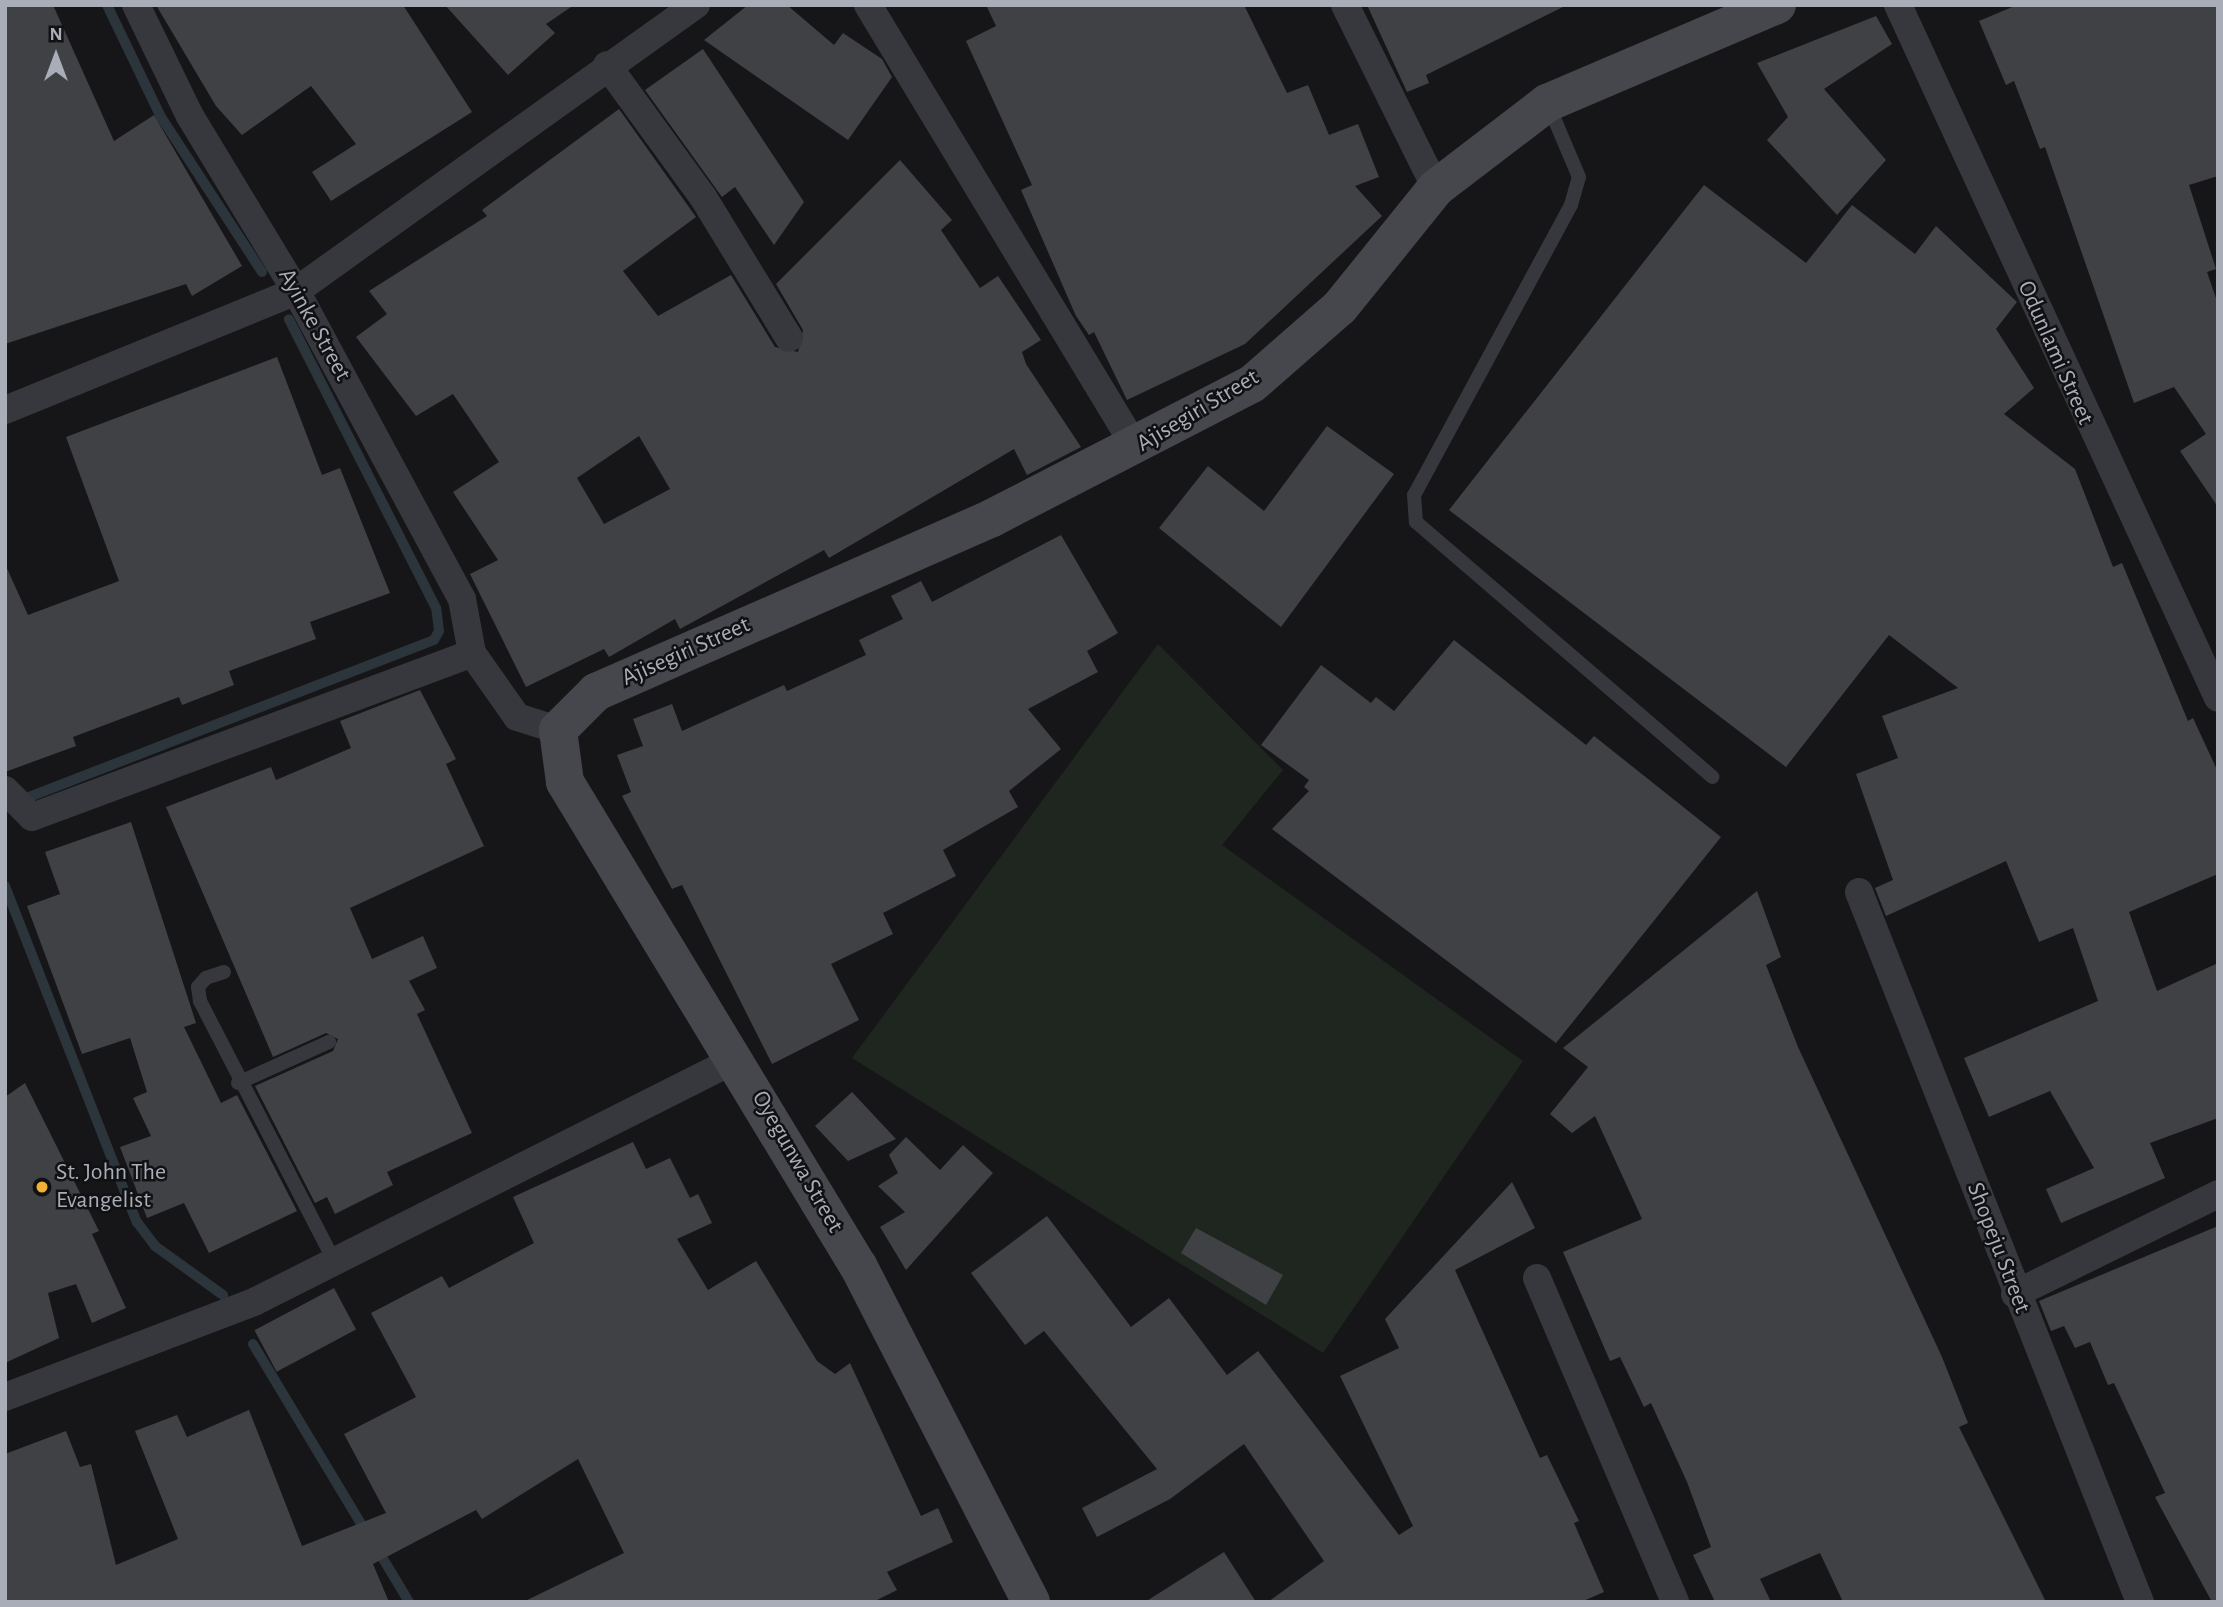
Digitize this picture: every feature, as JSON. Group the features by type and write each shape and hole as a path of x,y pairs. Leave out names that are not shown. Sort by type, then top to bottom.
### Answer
{"street":[{"name":"Ayinke Street","path":"136,5 190,116 296,291 462,599 472,653"},
{"path":"5,410 296,291 607,65 695,5"},
{"path":"869,5 1136,448"},
{"path":"1345,5 1436,188"},
{"name":"Ajisegiri Street","path":"558,730 596,692 1136,448 1252,383 1340,307 1436,188 1547,103 1777,5"},
{"name":"Odunlami Street","path":"1898,5 2218,698"},
{"path":"607,65 703,197 789,338"},
{"path":"13,798 32,817 472,653 517,717 558,730"},
{"name":"Oyegunwa Street","path":"558,730 565,782 736,1059 871,1290 1031,1602"},
{"name":"Shopeju Street","path":"1859,892 2015,1294 2140,1602"},
{"path":"5,1396 254,1302 736,1059"},
{"path":"2015,1294 2218,1194"},
{"path":"1537,1278 1675,1602"}],"lane":[{"path":"1547,103 1579,177 1571,205 1414,495 1416,522 1712,777"},
{"path":"224,972 206,978 198,987 200,1001 238,1083 335,1263"},
{"path":"238,1083 329,1042"}],"shaded area":[{"path":"1158,644 1283,770 1222,845 1523,1061 1323,1353 852,1058"}],"building":[{"path":"5,5 53,5 114,141 154,115 242,266 192,296 186,284 5,344"},
{"path":"156,5 403,5 472,112 331,201 312,172 356,144 311,86 242,135 216,106"},
{"path":"445,5 574,5 546,24 555,33 508,75"},
{"path":"748,5 787,5 834,45 843,33 882,59 892,77 848,140 704,40"},
{"path":"986,5 1244,5 1287,93 1308,85 1329,135 1358,124 1379,177 1355,186 1382,216 1245,344 1127,400 1094,332 1089,335 1076,316 1021,190 1032,185 966,41 996,26"},
{"path":"1367,5 1567,5 1426,75 1429,83 1407,92"},
{"path":"2017,5 2218,5 2218,176 2189,185 2216,269 2207,272 2218,304 2218,507 2180,451 2206,434 2174,387 2134,403 2045,147 2040,149 2014,81 2006,85 1979,21"},
{"path":"1876,16 1892,44 1824,89 1886,160 1837,215 1767,140 1788,117 1757,63"},
{"path":"703,49 804,202 774,245 735,187 722,197 645,90"},
{"path":"619,109 696,217 623,271 658,316 731,275 775,347 798,352 803,330 776,284 900,160 952,220 941,230 980,288 998,276 1041,340 1022,352 1026,364 1081,447 1027,475 1014,449 829,558 824,550 680,629 675,619 609,657 604,649 526,687 470,574 498,560 453,492 499,462 453,394 416,416 356,337 387,314 369,291 487,216 482,210","holes":["639,436 670,489 604,524 577,478"]},
{"path":"1704,185 1806,263 1852,205 1915,254 1936,226 2017,302 1996,329 2034,388 2004,414 2075,469 2113,567 2122,563 2188,721 2193,718 2218,772 2218,874 2129,912 2157,991 2218,963 2218,1118 2150,1143 2165,1178 2061,1223 2046,1189 2094,1168 2050,1091 1989,1117 1964,1058 2098,1001 2073,928 2039,942 2006,861 1886,916 1875,888 1893,880 1856,774 1898,758 1882,716 1958,688 1889,635 1786,767 1449,510"},
{"path":"277,357 322,475 340,468 390,593 310,622 316,639 229,671 234,685 182,705 179,697 73,737 76,746 5,772 5,564 28,615 119,581 66,437"},
{"path":"1327,426 1394,474 1281,627 1159,528 1208,466 1264,511"},
{"path":"1061,535 1118,633 1087,651 1098,672 1028,709 1061,749 1009,791 1018,807 943,850 956,876 883,913 893,934 831,964 859,1020 772,1064 682,885 672,889 622,796 631,792 617,755 643,746 633,719 672,704 682,731 784,685 787,691 866,655 859,640 903,619 891,596 921,581 932,602"},
{"path":"1454,640 1586,745 1594,736 1721,837 1556,1043 1272,829 1309,791 1304,787 1309,780 1261,745 1321,665 1371,703 1376,697 1394,711"},
{"path":"420,690 456,759 446,764 484,846 350,908 372,959 423,936 437,968 409,981 425,1010 417,1014 472,1133 387,1172 393,1185 335,1214 327,1197 315,1203 255,1086 333,1051 338,1039 326,1033 273,1057 166,807 271,767 276,780 351,748 340,721"},
{"path":"131,822 196,1023 184,1027 221,1103 237,1095 297,1211 209,1253 184,1203 147,1218 120,1147 151,1136 133,1098 147,1092 130,1038 82,1054 27,906 60,894 45,852"},
{"path":"1757,891 1781,957 1766,965 1798,1047 1942,1357 1968,1423 1959,1427 2046,1602 1843,1602 1820,1553 1760,1579 1771,1602 1715,1602 1693,1555 1711,1547 1687,1482 1651,1403 1644,1407 1620,1357 1610,1361 1563,1252 1642,1219 1595,1116 1572,1133 1550,1114 1588,1067 1563,1048"},
{"path":"25,1083 99,1231 92,1234 126,1308 92,1323 76,1284 48,1293 59,1338 5,1363 5,1097"},
{"path":"852,1092 896,1139 848,1161 815,1126"},
{"path":"906,1137 940,1170 963,1145 993,1173 906,1270 880,1227 905,1212 878,1186 898,1173 889,1155"},
{"path":"633,1142 646,1169 670,1158 690,1198 698,1194 712,1223 677,1239 708,1290 756,1261 817,1361 835,1374 850,1363 921,1516 938,1508 953,1542 887,1572 897,1590 873,1602 523,1602 624,1553 578,1459 482,1519 476,1510 373,1564 389,1602 5,1602 5,1454 66,1431 80,1467 91,1464 116,1565 178,1539 135,1431 177,1415 187,1437 249,1410 302,1546 386,1513 344,1434 416,1397 371,1313 442,1276 449,1288 534,1243 513,1197"},
{"path":"1512,1182 1535,1228 1455,1270 1540,1458 1547,1455 1579,1521 1574,1523 1604,1592 1581,1602 1268,1602 1324,1561 1244,1444 1170,1499 1097,1537 1082,1508 1157,1469 1044,1331 1025,1345 971,1273 1047,1216 1131,1327 1169,1298 1227,1375 1258,1351 1399,1535 1413,1526 1340,1376 1399,1348 1385,1319"},
{"path":"2218,1226 2218,1602 2212,1602 2155,1497 2165,1493 2114,1383 2108,1385 2090,1342 2075,1348 2064,1326 2051,1331 2039,1301"},
{"path":"1196,1228 1283,1275 1266,1305 1181,1253"},
{"path":"334,1288 356,1329 277,1372 255,1330"},
{"path":"1224,1552 1256,1602 1145,1602"}],"waterway":[{"path":"107,5 161,117 262,272"},
{"path":"29,797 434,640 439,631 436,608 289,319"},
{"path":"5,886 137,1222 155,1246 223,1295"},
{"path":"253,1344 367,1534"},
{"path":"376,1547 409,1602"}],"place":[{"name":"St. John The Evangelist","path":"42,1187"}]}
